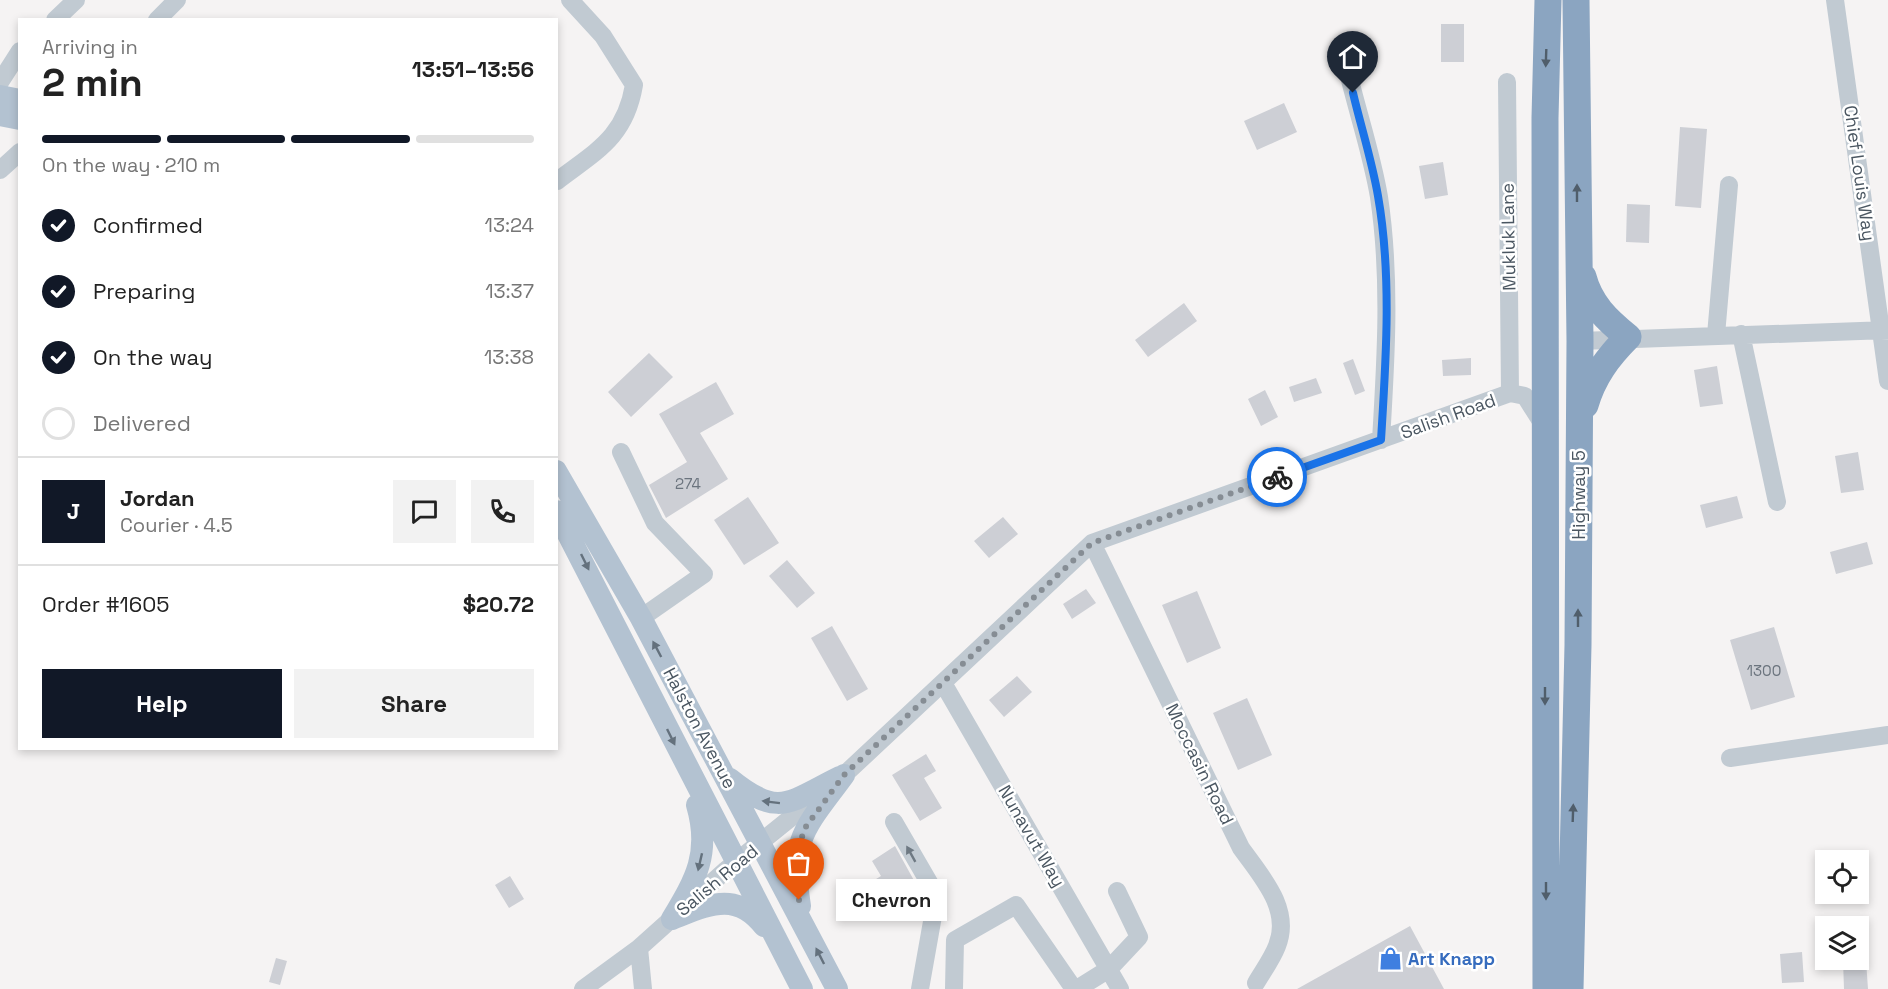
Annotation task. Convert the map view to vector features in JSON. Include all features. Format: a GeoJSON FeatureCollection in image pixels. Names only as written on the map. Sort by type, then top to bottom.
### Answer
{"type":"FeatureCollection","features":[{"type":"Feature","properties":{"kind":"highway","name":"Highway 5"},"geometry":{"type":"LineString","coordinates":[[1546,989],[1545,118],[1548,0]]}},
{"type":"Feature","properties":{"kind":"highway","name":"Highway 5"},"geometry":{"type":"LineString","coordinates":[[1570,989],[1578,645],[1580,341],[1576,0]]}},
{"type":"Feature","properties":{"kind":"highway"},"geometry":{"type":"LineString","coordinates":[[1545,118],[1561,220],[1564,322],[1580,341],[1568,352],[1564,370],[1558,640],[1545,662]]}},
{"type":"Feature","properties":{"kind":"highway"},"geometry":{"type":"LineString","coordinates":[[1578,252],[1591,299],[1605,318],[1628,338],[1612,354],[1595,378],[1579,429]]}},
{"type":"Feature","properties":{"kind":"main road"},"geometry":{"type":"LineString","coordinates":[[0,96],[18,100]]}},
{"type":"Feature","properties":{"kind":"main road"},"geometry":{"type":"LineString","coordinates":[[0,115],[18,119]]}},
{"type":"Feature","properties":{"kind":"main road","name":"Halston Avenue"},"geometry":{"type":"LineString","coordinates":[[558,474],[641,618],[837,989]]}},
{"type":"Feature","properties":{"kind":"main road","name":"Halston Avenue"},"geometry":{"type":"LineString","coordinates":[[558,515],[684,764],[802,989]]}},
{"type":"Feature","properties":{"kind":"main road"},"geometry":{"type":"LineString","coordinates":[[672,919],[696,878],[703,850],[703,825],[684,764]]}},
{"type":"Feature","properties":{"kind":"main road"},"geometry":{"type":"LineString","coordinates":[[724,774],[752,797],[765,803],[786,803],[844,775]]}},
{"type":"Feature","properties":{"kind":"main road"},"geometry":{"type":"LineString","coordinates":[[802,923],[795,876],[796,855],[805,828],[844,775]]}},
{"type":"Feature","properties":{"kind":"main road"},"geometry":{"type":"LineString","coordinates":[[672,919],[711,904],[733,904],[753,912],[780,947]]}},
{"type":"Feature","properties":{"kind":"street"},"geometry":{"type":"LineString","coordinates":[[57,18],[76,0]]}},
{"type":"Feature","properties":{"kind":"street"},"geometry":{"type":"LineString","coordinates":[[159,18],[177,0]]}},
{"type":"Feature","properties":{"kind":"street"},"geometry":{"type":"LineString","coordinates":[[558,180],[609,141],[630,111],[634,85],[603,36],[570,0]]}},
{"type":"Feature","properties":{"kind":"street","name":"Chief Louis Way"},"geometry":{"type":"LineString","coordinates":[[1835,0],[1885,330],[1888,381]]}},
{"type":"Feature","properties":{"kind":"street"},"geometry":{"type":"LineString","coordinates":[[0,82],[18,54]]}},
{"type":"Feature","properties":{"kind":"street"},"geometry":{"type":"LineString","coordinates":[[1348,72],[1378,196],[1382,227],[1387,331],[1381,440]]}},
{"type":"Feature","properties":{"kind":"street","name":"Mukluk Lane"},"geometry":{"type":"LineString","coordinates":[[1507,82],[1510,393]]}},
{"type":"Feature","properties":{"kind":"street"},"geometry":{"type":"LineString","coordinates":[[1716,335],[1729,185]]}},
{"type":"Feature","properties":{"kind":"street"},"geometry":{"type":"LineString","coordinates":[[1580,341],[1885,330]]}},
{"type":"Feature","properties":{"kind":"street"},"geometry":{"type":"LineString","coordinates":[[1741,334],[1777,502]]}},
{"type":"Feature","properties":{"kind":"street","name":"Salish Road"},"geometry":{"type":"LineString","coordinates":[[583,989],[639,948],[735,862],[844,775],[1092,543],[1510,393],[1525,396],[1545,428]]}},
{"type":"Feature","properties":{"kind":"street"},"geometry":{"type":"LineString","coordinates":[[621,452],[655,523],[704,574],[641,618]]}},
{"type":"Feature","properties":{"kind":"street","name":"Moccasin Road"},"geometry":{"type":"LineString","coordinates":[[1092,543],[1241,848],[1273,892],[1281,920],[1278,945],[1254,987]]}},
{"type":"Feature","properties":{"kind":"street","name":"Nunavut Way"},"geometry":{"type":"LineString","coordinates":[[943,683],[1120,989]]}},
{"type":"Feature","properties":{"kind":"street"},"geometry":{"type":"LineString","coordinates":[[1730,758],[1888,735]]}},
{"type":"Feature","properties":{"kind":"street"},"geometry":{"type":"LineString","coordinates":[[894,822],[933,891],[933,916],[920,989]]}},
{"type":"Feature","properties":{"kind":"street"},"geometry":{"type":"LineString","coordinates":[[954,989],[955,940],[1016,905],[1075,989],[1109,969],[1139,937],[1117,891]]}},
{"type":"Feature","properties":{"kind":"street"},"geometry":{"type":"LineString","coordinates":[[639,948],[643,989]]}},
{"type":"Feature","properties":{"kind":"building"},"geometry":{"type":"Polygon","coordinates":[[[1441,24],[1464,24],[1464,62],[1441,62],[1441,24]]]}},
{"type":"Feature","properties":{"kind":"building"},"geometry":{"type":"Polygon","coordinates":[[[1284,103],[1297,132],[1257,150],[1244,121],[1284,103]]]}},
{"type":"Feature","properties":{"kind":"building"},"geometry":{"type":"Polygon","coordinates":[[[1680,127],[1707,129],[1701,208],[1675,206],[1680,127]]]}},
{"type":"Feature","properties":{"kind":"building"},"geometry":{"type":"Polygon","coordinates":[[[1443,162],[1448,195],[1425,199],[1419,166],[1443,162]]]}},
{"type":"Feature","properties":{"kind":"building"},"geometry":{"type":"Polygon","coordinates":[[[1627,204],[1650,205],[1649,243],[1626,242],[1627,204]]]}},
{"type":"Feature","properties":{"kind":"building"},"geometry":{"type":"Polygon","coordinates":[[[1184,303],[1197,321],[1148,357],[1135,340],[1184,303]]]}},
{"type":"Feature","properties":{"kind":"building"},"geometry":{"type":"Polygon","coordinates":[[[649,353],[673,377],[631,417],[608,392],[649,353]]]}},
{"type":"Feature","properties":{"kind":"building"},"geometry":{"type":"Polygon","coordinates":[[[1471,358],[1471,375],[1443,376],[1442,360],[1471,358]]]}},
{"type":"Feature","properties":{"kind":"building"},"geometry":{"type":"Polygon","coordinates":[[[1353,359],[1365,391],[1355,395],[1343,363],[1353,359]]]}},
{"type":"Feature","properties":{"kind":"building"},"geometry":{"type":"Polygon","coordinates":[[[1717,366],[1723,404],[1700,407],[1694,370],[1717,366]]]}},
{"type":"Feature","properties":{"kind":"building"},"geometry":{"type":"Polygon","coordinates":[[[1316,378],[1322,393],[1294,402],[1289,387],[1316,378]]]}},
{"type":"Feature","properties":{"kind":"building"},"geometry":{"type":"Polygon","coordinates":[[[716,382],[734,414],[700,433],[728,479],[666,518],[649,485],[687,462],[659,414],[716,382]]]}},
{"type":"Feature","properties":{"kind":"building"},"geometry":{"type":"Polygon","coordinates":[[[1265,390],[1278,417],[1261,426],[1248,399],[1265,390]]]}},
{"type":"Feature","properties":{"kind":"building"},"geometry":{"type":"Polygon","coordinates":[[[1858,452],[1864,490],[1841,493],[1835,456],[1858,452]]]}},
{"type":"Feature","properties":{"kind":"building"},"geometry":{"type":"Polygon","coordinates":[[[1737,496],[1743,518],[1706,528],[1700,505],[1737,496]]]}},
{"type":"Feature","properties":{"kind":"building"},"geometry":{"type":"Polygon","coordinates":[[[748,497],[779,543],[744,565],[714,520],[748,497]]]}},
{"type":"Feature","properties":{"kind":"building"},"geometry":{"type":"Polygon","coordinates":[[[1003,517],[1018,534],[989,558],[974,541],[1003,517]]]}},
{"type":"Feature","properties":{"kind":"building"},"geometry":{"type":"Polygon","coordinates":[[[1867,542],[1873,564],[1836,574],[1830,552],[1867,542]]]}},
{"type":"Feature","properties":{"kind":"building"},"geometry":{"type":"Polygon","coordinates":[[[787,560],[815,593],[797,608],[769,576],[787,560]]]}},
{"type":"Feature","properties":{"kind":"building"},"geometry":{"type":"Polygon","coordinates":[[[1086,589],[1096,603],[1072,619],[1063,604],[1086,589]]]}},
{"type":"Feature","properties":{"kind":"building"},"geometry":{"type":"Polygon","coordinates":[[[1197,591],[1221,648],[1187,663],[1162,605],[1197,591]]]}},
{"type":"Feature","properties":{"kind":"building"},"geometry":{"type":"Polygon","coordinates":[[[832,626],[868,689],[847,701],[811,638],[832,626]]]}},
{"type":"Feature","properties":{"kind":"building"},"geometry":{"type":"Polygon","coordinates":[[[1774,627],[1795,697],[1751,710],[1730,640],[1774,627]]]}},
{"type":"Feature","properties":{"kind":"building"},"geometry":{"type":"Polygon","coordinates":[[[1017,676],[1032,692],[1004,717],[989,700],[1017,676]]]}},
{"type":"Feature","properties":{"kind":"building"},"geometry":{"type":"Polygon","coordinates":[[[1247,698],[1272,755],[1238,770],[1213,713],[1247,698]]]}},
{"type":"Feature","properties":{"kind":"building"},"geometry":{"type":"Polygon","coordinates":[[[926,754],[936,771],[924,778],[942,808],[920,821],[892,775],[926,754]]]}},
{"type":"Feature","properties":{"kind":"building"},"geometry":{"type":"Polygon","coordinates":[[[895,846],[922,895],[898,904],[892,893],[861,912],[850,895],[881,876],[872,861],[895,846]]]}},
{"type":"Feature","properties":{"kind":"building"},"geometry":{"type":"Polygon","coordinates":[[[510,876],[524,899],[509,908],[495,885],[510,876]]]}},
{"type":"Feature","properties":{"kind":"building","name":"Art Knapp"},"geometry":{"type":"Polygon","coordinates":[[[1410,926],[1444,989],[1297,989],[1410,926]]]}},
{"type":"Feature","properties":{"kind":"building"},"geometry":{"type":"Polygon","coordinates":[[[1802,952],[1804,982],[1782,983],[1780,954],[1802,952]]]}},
{"type":"Feature","properties":{"kind":"building"},"geometry":{"type":"Polygon","coordinates":[[[276,958],[287,961],[280,985],[269,982],[276,958]]]}},
{"type":"Feature","properties":{"kind":"building"},"geometry":{"type":"Polygon","coordinates":[[[1843,970],[1867,970],[1868,989],[1844,989],[1843,970]]]}},
{"type":"Feature","properties":{"kind":"way so far"},"geometry":{"type":"LineString","coordinates":[[799,900],[795,876],[796,855],[805,828],[844,775],[1092,543],[1277,477]]}},
{"type":"Feature","properties":{"kind":"place","name":"Chevron"},"geometry":{"type":"Point","coordinates":[799,900]}},
{"type":"Feature","properties":{"kind":"place","name":"Art Knapp"},"geometry":{"type":"Point","coordinates":[1390,958]}},
{"type":"Feature","properties":{"kind":"route"},"geometry":{"type":"LineString","coordinates":[[1277,477],[1381,440],[1387,331],[1382,227],[1378,196],[1353,93]]}}]}
